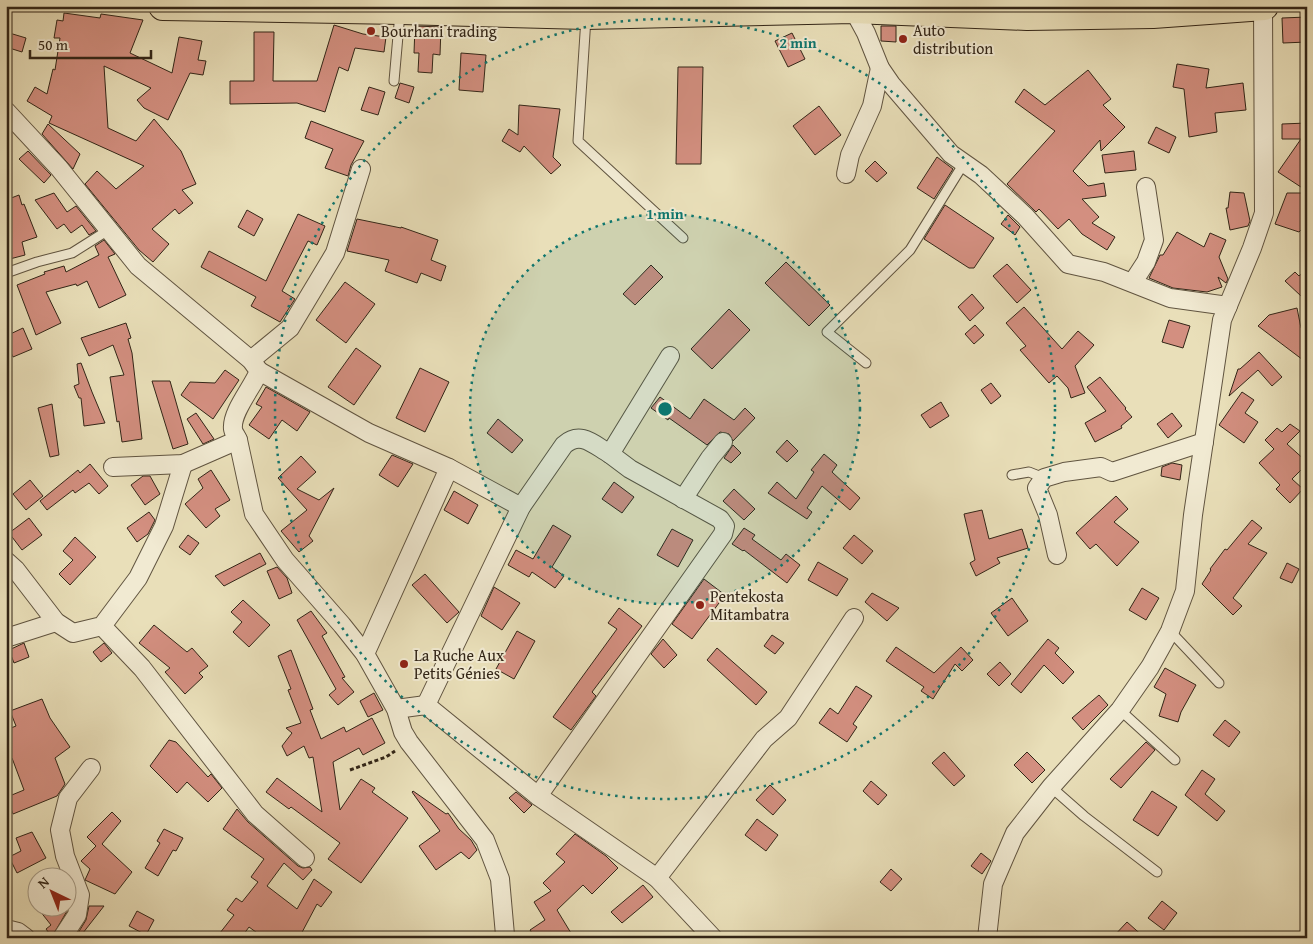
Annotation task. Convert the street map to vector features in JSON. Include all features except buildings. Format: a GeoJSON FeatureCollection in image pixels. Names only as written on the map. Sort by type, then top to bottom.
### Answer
{"type":"FeatureCollection","features":[{"type":"Feature","properties":{"kind":"main road"},"geometry":{"type":"LineString","coordinates":[[163,6],[540,10],[586,15],[649,11],[852,8],[1092,11],[1153,14],[1263,6]]}},
{"type":"Feature","properties":{"kind":"street"},"geometry":{"type":"LineString","coordinates":[[988,938],[993,884],[1015,833],[1051,788],[1120,710],[1150,667],[1170,631],[1185,591],[1193,516],[1222,320],[1252,248],[1264,213],[1263,6]]}},
{"type":"Feature","properties":{"kind":"street"},"geometry":{"type":"LineString","coordinates":[[852,8],[866,33],[880,68],[891,84],[950,154],[981,175],[1025,216],[1068,264],[1104,272],[1170,298],[1228,306]]}},
{"type":"Feature","properties":{"kind":"street"},"geometry":{"type":"LineString","coordinates":[[846,174],[850,155],[872,106],[880,68]]}},
{"type":"Feature","properties":{"kind":"street"},"geometry":{"type":"LineString","coordinates":[[6,111],[59,168],[110,228],[138,266],[255,365],[369,433],[449,468],[520,507]]}},
{"type":"Feature","properties":{"kind":"street"},"geometry":{"type":"LineString","coordinates":[[362,169],[335,253],[290,328],[255,365],[254,384],[238,408],[233,429],[238,440],[254,514],[285,560],[365,654],[396,709],[403,732],[409,742],[485,840],[500,879],[506,935],[504,938]]}},
{"type":"Feature","properties":{"kind":"street"},"geometry":{"type":"LineString","coordinates":[[1133,282],[1146,262],[1154,240],[1146,187]]}},
{"type":"Feature","properties":{"kind":"street"},"geometry":{"type":"LineString","coordinates":[[610,454],[670,356]]}},
{"type":"Feature","properties":{"kind":"street"},"geometry":{"type":"LineString","coordinates":[[426,705],[520,507],[571,438],[582,438],[610,454],[630,469],[720,519],[724,526],[724,534],[538,796]]}},
{"type":"Feature","properties":{"kind":"street"},"geometry":{"type":"LineString","coordinates":[[113,467],[183,464],[238,440]]}},
{"type":"Feature","properties":{"kind":"street"},"geometry":{"type":"LineString","coordinates":[[683,499],[723,442]]}},
{"type":"Feature","properties":{"kind":"street"},"geometry":{"type":"LineString","coordinates":[[1057,555],[1048,515],[1036,488],[1044,478],[1064,472],[1101,467],[1112,472],[1204,442]]}},
{"type":"Feature","properties":{"kind":"street"},"geometry":{"type":"LineString","coordinates":[[6,561],[16,570],[56,622],[73,633],[102,626],[138,578],[164,526],[183,464]]}},
{"type":"Feature","properties":{"kind":"street"},"geometry":{"type":"LineString","coordinates":[[365,654],[449,468]]}},
{"type":"Feature","properties":{"kind":"street"},"geometry":{"type":"LineString","coordinates":[[658,878],[764,739],[788,718],[854,618]]}},
{"type":"Feature","properties":{"kind":"street"},"geometry":{"type":"LineString","coordinates":[[6,638],[56,622]]}},
{"type":"Feature","properties":{"kind":"street"},"geometry":{"type":"LineString","coordinates":[[102,626],[142,668],[255,814],[305,858]]}},
{"type":"Feature","properties":{"kind":"street"},"geometry":{"type":"LineString","coordinates":[[396,709],[426,705],[538,796],[658,878],[713,938]]}},
{"type":"Feature","properties":{"kind":"street"},"geometry":{"type":"LineString","coordinates":[[62,938],[76,915],[80,895],[65,856],[60,830],[68,798],[91,768]]}},
{"type":"Feature","properties":{"kind":"street"},"geometry":{"type":"LineString","coordinates":[[6,929],[18,932],[26,938]]}},
{"type":"Feature","properties":{"kind":"lane"},"geometry":{"type":"LineString","coordinates":[[394,81],[401,10]]}},
{"type":"Feature","properties":{"kind":"lane"},"geometry":{"type":"LineString","coordinates":[[586,15],[578,141],[683,238]]}},
{"type":"Feature","properties":{"kind":"lane"},"geometry":{"type":"LineString","coordinates":[[866,363],[827,332],[910,250],[964,163]]}},
{"type":"Feature","properties":{"kind":"lane"},"geometry":{"type":"LineString","coordinates":[[6,273],[72,253],[110,228]]}},
{"type":"Feature","properties":{"kind":"lane"},"geometry":{"type":"LineString","coordinates":[[1012,475],[1029,472],[1044,478]]}},
{"type":"Feature","properties":{"kind":"lane"},"geometry":{"type":"LineString","coordinates":[[1170,631],[1219,683]]}},
{"type":"Feature","properties":{"kind":"lane"},"geometry":{"type":"LineString","coordinates":[[1120,710],[1175,760]]}},
{"type":"Feature","properties":{"kind":"lane"},"geometry":{"type":"LineString","coordinates":[[1051,788],[1156,872]]}},
{"type":"Feature","properties":{"kind":"path"},"geometry":{"type":"LineString","coordinates":[[350,770],[386,757],[409,742]]}},
{"type":"Feature","properties":{"kind":"place","name":"Bourhani trading"},"geometry":{"type":"Point","coordinates":[371,31]}},
{"type":"Feature","properties":{"kind":"place","name":"Auto distribution"},"geometry":{"type":"Point","coordinates":[903,39]}},
{"type":"Feature","properties":{"kind":"place","name":"Pentekosta Mitambatra"},"geometry":{"type":"Point","coordinates":[700,605]}},
{"type":"Feature","properties":{"kind":"place","name":"La Ruche Aux Petits Génies"},"geometry":{"type":"Point","coordinates":[404,664]}}]}
